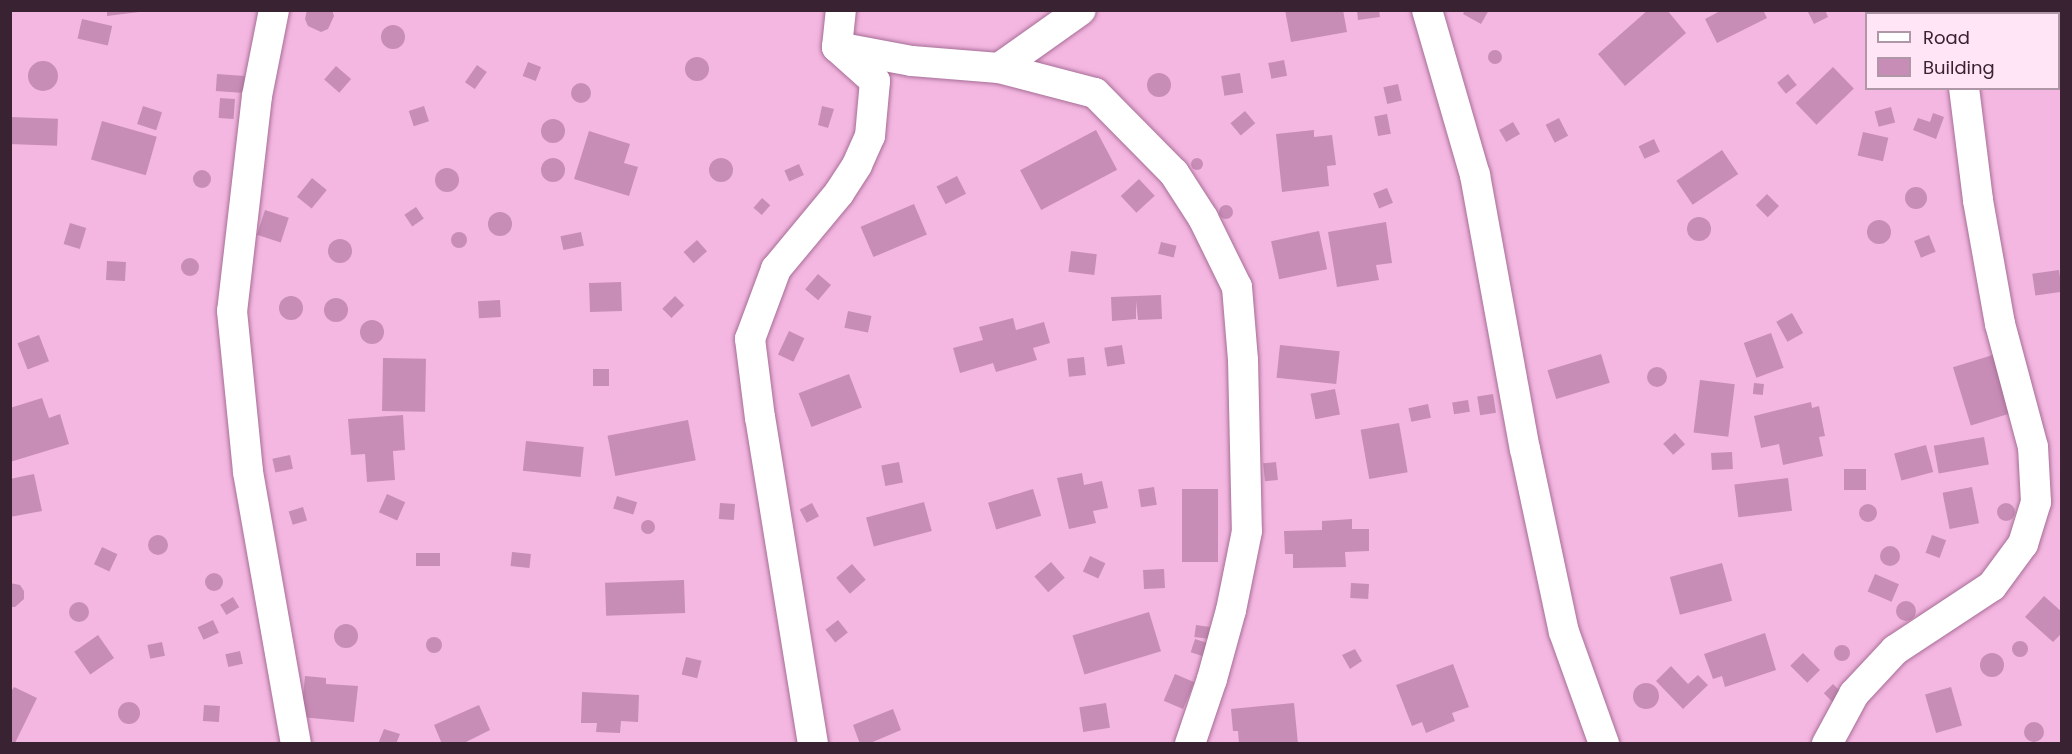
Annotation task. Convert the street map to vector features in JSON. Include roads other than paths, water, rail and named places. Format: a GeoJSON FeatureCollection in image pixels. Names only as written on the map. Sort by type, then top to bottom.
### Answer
{"type":"FeatureCollection","features":[{"type":"Feature","properties":{"kind":"street"},"geometry":{"type":"LineString","coordinates":[[274,10],[257,96],[232,311],[248,472],[296,744]]}},
{"type":"Feature","properties":{"kind":"street"},"geometry":{"type":"LineString","coordinates":[[837,47],[841,10]]}},
{"type":"Feature","properties":{"kind":"street"},"geometry":{"type":"LineString","coordinates":[[999,68],[1081,10]]}},
{"type":"Feature","properties":{"kind":"street"},"geometry":{"type":"LineString","coordinates":[[1426,10],[1475,175],[1525,449],[1564,632],[1604,744]]}},
{"type":"Feature","properties":{"kind":"street"},"geometry":{"type":"LineString","coordinates":[[837,47],[912,61],[999,68],[1095,93],[1174,173],[1203,218],[1237,287],[1243,360],[1247,531],[1231,610],[1212,679],[1190,744]]}},
{"type":"Feature","properties":{"kind":"street"},"geometry":{"type":"LineString","coordinates":[[813,744],[760,418],[750,339],[776,269],[839,193],[858,165],[870,136],[874,81],[837,47]]}},
{"type":"Feature","properties":{"kind":"street"},"geometry":{"type":"LineString","coordinates":[[1827,744],[1854,694],[1895,650],[1992,586],[2023,544],[2036,502],[2033,447],[2000,324],[1978,200],[1964,90]]}}]}
